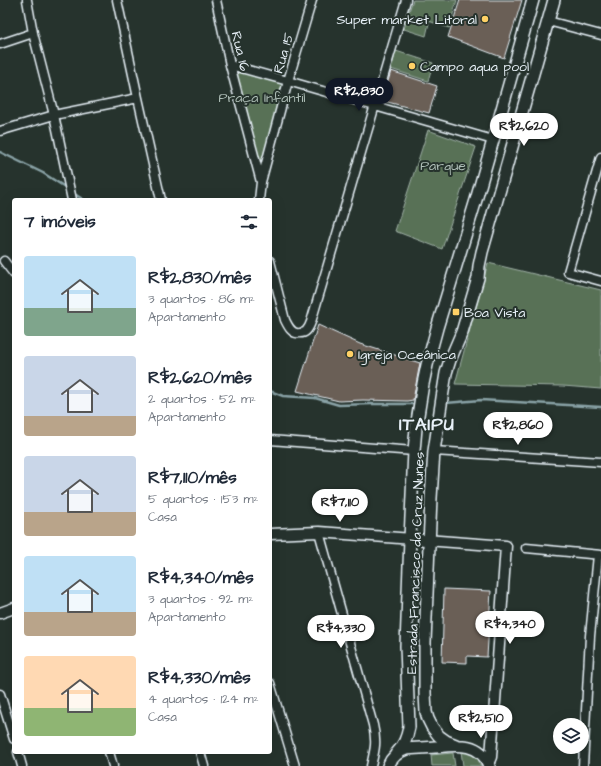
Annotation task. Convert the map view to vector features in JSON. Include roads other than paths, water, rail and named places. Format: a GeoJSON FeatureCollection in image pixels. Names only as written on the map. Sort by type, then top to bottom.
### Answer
{"type":"FeatureCollection","features":[{"type":"Feature","properties":{"kind":"main road","name":"Estrada Francisco da Cruz Nunes"},"geometry":{"type":"LineString","coordinates":[[388,766],[390,760],[404,744],[409,727],[406,681],[406,646],[414,451],[416,428],[427,365],[533,0]]}},
{"type":"Feature","properties":{"kind":"main road","name":"Estrada Francisco da Cruz Nunes"},"geometry":{"type":"LineString","coordinates":[[456,745],[439,736],[432,727],[426,712],[425,642],[429,540],[434,451],[438,420],[446,373],[462,332],[478,278],[480,259],[554,0]]}},
{"type":"Feature","properties":{"kind":"main road"},"geometry":{"type":"LineString","coordinates":[[396,754],[406,749],[465,745],[478,750],[489,765]]}},
{"type":"Feature","properties":{"kind":"street"},"geometry":{"type":"LineString","coordinates":[[27,0],[33,33],[54,115],[72,198]]}},
{"type":"Feature","properties":{"kind":"street"},"geometry":{"type":"LineString","coordinates":[[117,0],[161,198]]}},
{"type":"Feature","properties":{"kind":"street","name":"Rua 16"},"geometry":{"type":"LineString","coordinates":[[216,0],[230,65],[261,182],[259,198]]}},
{"type":"Feature","properties":{"kind":"street","name":"Rua 15"},"geometry":{"type":"LineString","coordinates":[[261,182],[288,81],[312,0]]}},
{"type":"Feature","properties":{"kind":"street"},"geometry":{"type":"LineString","coordinates":[[272,269],[285,320],[290,330],[296,333],[306,331],[311,322],[406,0]]}},
{"type":"Feature","properties":{"kind":"street"},"geometry":{"type":"LineString","coordinates":[[548,20],[601,35]]}},
{"type":"Feature","properties":{"kind":"street"},"geometry":{"type":"LineString","coordinates":[[0,44],[33,33]]}},
{"type":"Feature","properties":{"kind":"street"},"geometry":{"type":"LineString","coordinates":[[230,65],[493,140]]}},
{"type":"Feature","properties":{"kind":"street"},"geometry":{"type":"LineString","coordinates":[[0,131],[54,115],[138,98]]}},
{"type":"Feature","properties":{"kind":"street"},"geometry":{"type":"LineString","coordinates":[[601,157],[568,272],[601,281]]}},
{"type":"Feature","properties":{"kind":"street"},"geometry":{"type":"LineString","coordinates":[[4,261],[12,271]]}},
{"type":"Feature","properties":{"kind":"street"},"geometry":{"type":"LineString","coordinates":[[272,440],[414,451]]}},
{"type":"Feature","properties":{"kind":"street"},"geometry":{"type":"LineString","coordinates":[[434,451],[601,462]]}},
{"type":"Feature","properties":{"kind":"street"},"geometry":{"type":"LineString","coordinates":[[318,532],[376,736],[371,766]]}},
{"type":"Feature","properties":{"kind":"street"},"geometry":{"type":"LineString","coordinates":[[272,534],[318,532],[506,546],[491,758],[489,765]]}},
{"type":"Feature","properties":{"kind":"street"},"geometry":{"type":"LineString","coordinates":[[526,548],[599,555],[590,636],[582,766]]}},
{"type":"Feature","properties":{"kind":"street"},"geometry":{"type":"LineString","coordinates":[[0,613],[12,609]]}},
{"type":"Feature","properties":{"kind":"street"},"geometry":{"type":"LineString","coordinates":[[272,690],[295,766]]}},
{"type":"Feature","properties":{"kind":"street"},"geometry":{"type":"LineString","coordinates":[[0,694],[12,733]]}},
{"type":"Feature","properties":{"kind":"street"},"geometry":{"type":"LineString","coordinates":[[19,754],[22,766]]}},
{"type":"Feature","properties":{"kind":"street"},"geometry":{"type":"LineString","coordinates":[[109,754],[113,766]]}},
{"type":"Feature","properties":{"kind":"street"},"geometry":{"type":"LineString","coordinates":[[201,754],[204,766]]}},
{"type":"Feature","properties":{"kind":"waterway"},"geometry":{"type":"LineString","coordinates":[[0,152],[43,173],[68,189]]}},
{"type":"Feature","properties":{"kind":"waterway"},"geometry":{"type":"LineString","coordinates":[[73,193],[81,198]]}},
{"type":"Feature","properties":{"kind":"waterway"},"geometry":{"type":"LineString","coordinates":[[272,392],[283,396],[315,398],[339,405],[413,404]]}},
{"type":"Feature","properties":{"kind":"waterway"},"geometry":{"type":"LineString","coordinates":[[446,403],[481,400],[601,407]]}},
{"type":"Feature","properties":{"kind":"place","name":"Super market Litoral"},"geometry":{"type":"Point","coordinates":[485,19]}},
{"type":"Feature","properties":{"kind":"place","name":"Campo aqua pool"},"geometry":{"type":"Point","coordinates":[412,66]}},
{"type":"Feature","properties":{"kind":"place","name":"Boa Vista"},"geometry":{"type":"Point","coordinates":[456,312]}},
{"type":"Feature","properties":{"kind":"place","name":"Igreja Oceânica"},"geometry":{"type":"Point","coordinates":[350,354]}},
{"type":"Feature","properties":{"kind":"district","name":"ITAIPU"},"geometry":{"type":"Point","coordinates":[427,424]}},
{"type":"Feature","properties":{"kind":"park label","name":"Praça Infantil"},"geometry":{"type":"Point","coordinates":[262,97]}},
{"type":"Feature","properties":{"kind":"park label","name":"Parque"},"geometry":{"type":"Point","coordinates":[443,165]}}]}
